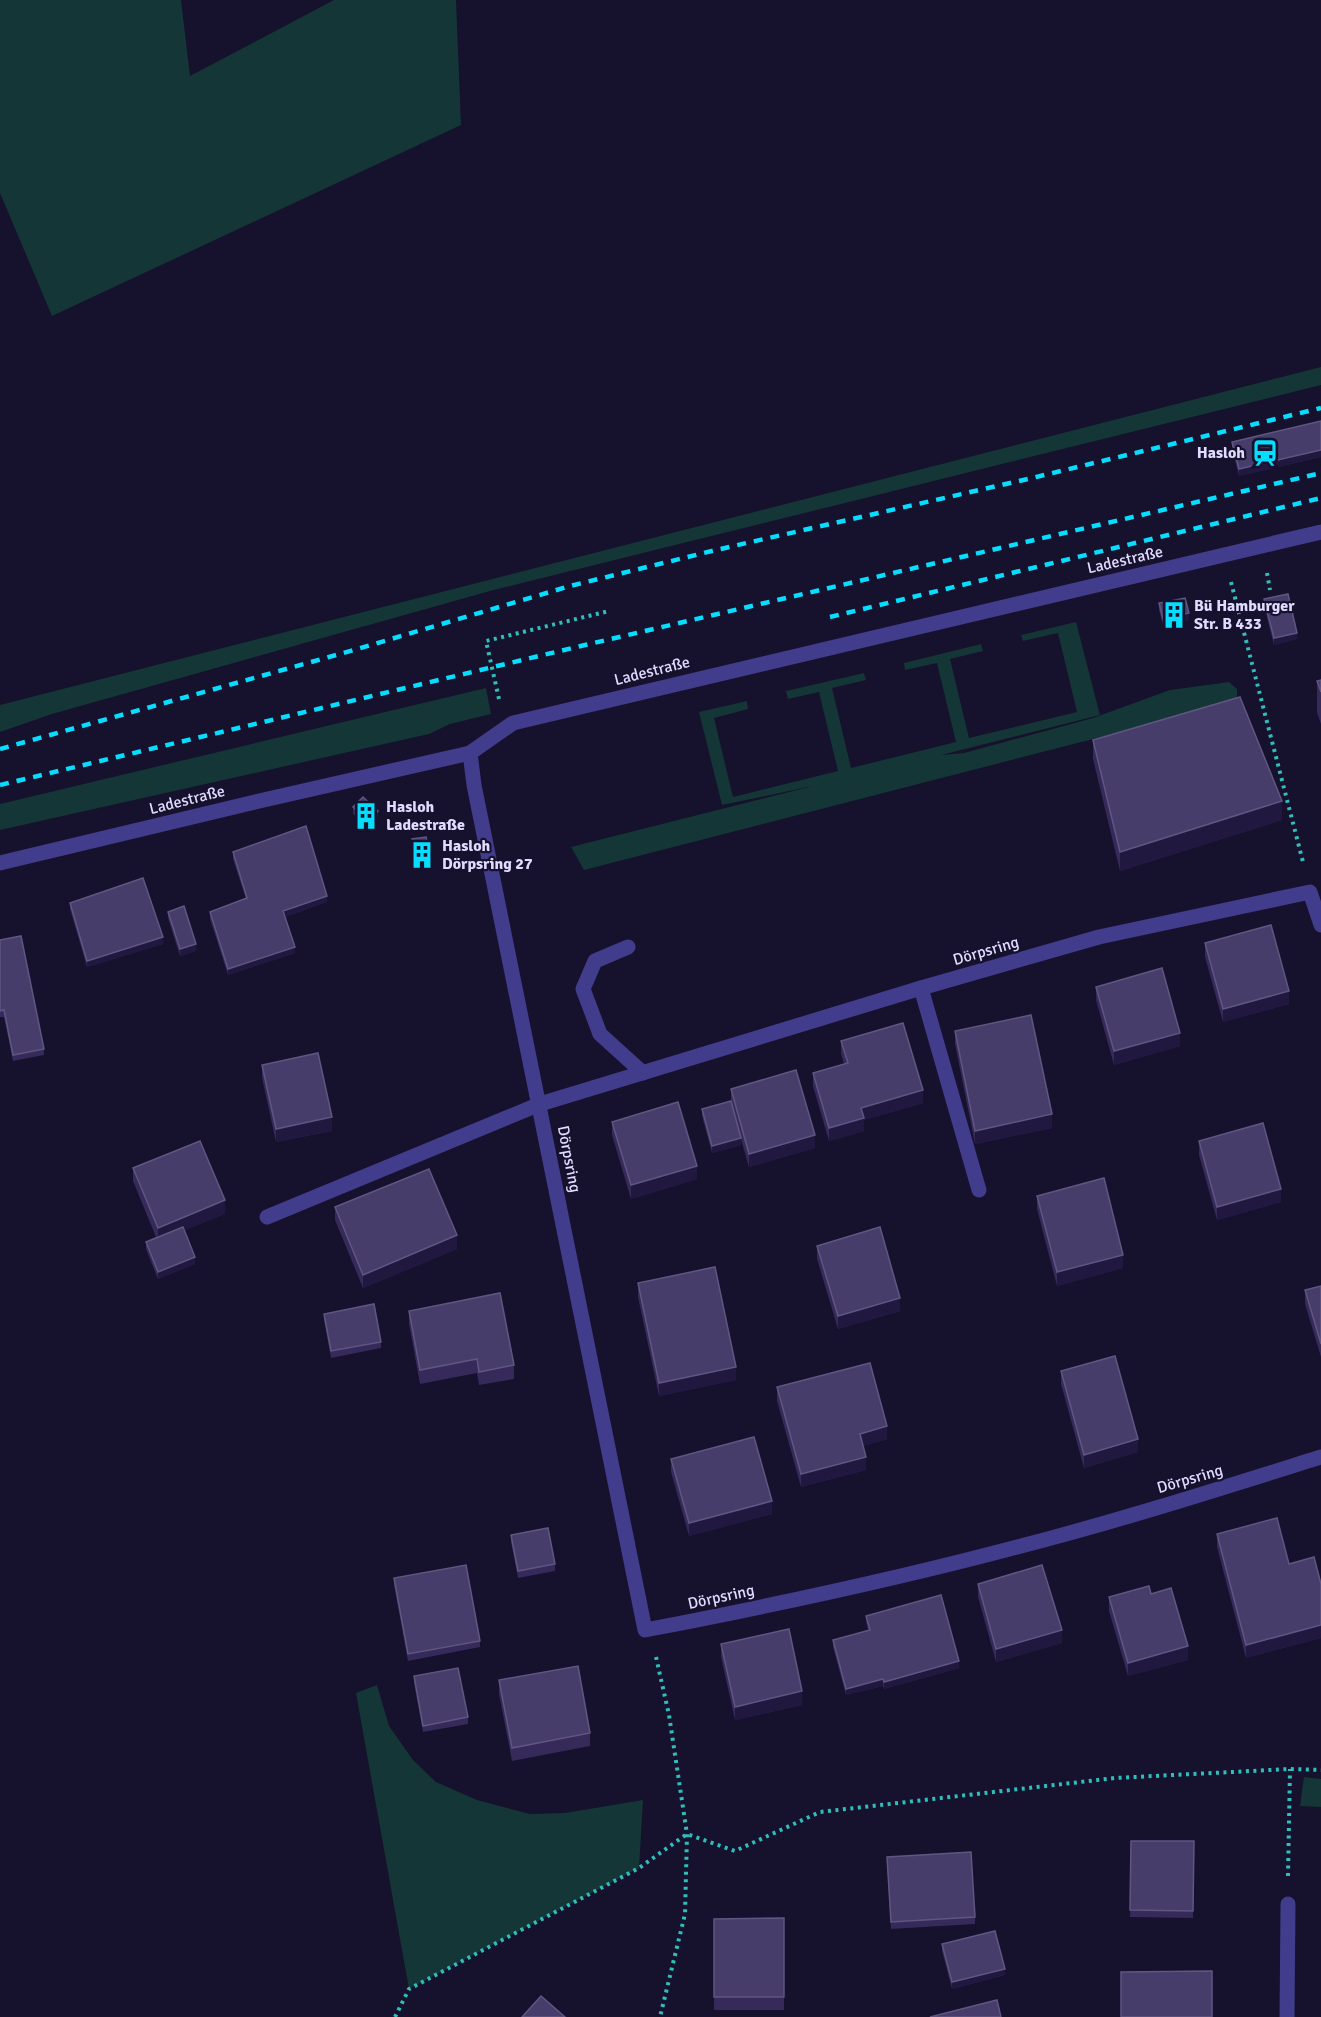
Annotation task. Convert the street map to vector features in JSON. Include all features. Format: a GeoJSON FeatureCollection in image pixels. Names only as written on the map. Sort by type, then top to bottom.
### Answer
{"type":"FeatureCollection","features":[{"type":"Feature","properties":{"kind":"street","name":"Ladestraße"},"geometry":{"type":"LineString","coordinates":[[0,863],[470,753],[513,723],[1321,532]]}},
{"type":"Feature","properties":{"kind":"street","name":"Dörpsring"},"geometry":{"type":"LineString","coordinates":[[470,753],[474,786],[645,1630],[864,1585],[1022,1546],[1321,1457]]}},
{"type":"Feature","properties":{"kind":"street","name":"Dörpsring"},"geometry":{"type":"LineString","coordinates":[[540,1104],[921,988],[1099,937],[1310,892]]}},
{"type":"Feature","properties":{"kind":"street"},"geometry":{"type":"LineString","coordinates":[[1310,892],[1321,925]]}},
{"type":"Feature","properties":{"kind":"street"},"geometry":{"type":"LineString","coordinates":[[628,947],[595,960],[583,989],[600,1034],[643,1073]]}},
{"type":"Feature","properties":{"kind":"street"},"geometry":{"type":"LineString","coordinates":[[921,988],[979,1190]]}},
{"type":"Feature","properties":{"kind":"street"},"geometry":{"type":"LineString","coordinates":[[267,1216],[540,1104]]}},
{"type":"Feature","properties":{"kind":"street"},"geometry":{"type":"LineString","coordinates":[[1287,2017],[1288,1904]]}},
{"type":"Feature","properties":{"kind":"path"},"geometry":{"type":"LineString","coordinates":[[1225,555],[1242,630],[1310,892]]}},
{"type":"Feature","properties":{"kind":"path"},"geometry":{"type":"LineString","coordinates":[[506,700],[500,701],[486,641],[609,611]]}},
{"type":"Feature","properties":{"kind":"path"},"geometry":{"type":"LineString","coordinates":[[652,1629],[653,1644],[669,1715],[687,1834],[685,1914],[660,2017]]}},
{"type":"Feature","properties":{"kind":"path"},"geometry":{"type":"LineString","coordinates":[[687,1834],[735,1851],[820,1812],[1115,1778],[1290,1769],[1321,1770]]}},
{"type":"Feature","properties":{"kind":"path"},"geometry":{"type":"LineString","coordinates":[[1288,1904],[1290,1769]]}},
{"type":"Feature","properties":{"kind":"path"},"geometry":{"type":"LineString","coordinates":[[395,2017],[409,1989],[639,1868],[687,1834]]}},
{"type":"Feature","properties":{"kind":"green space"},"geometry":{"type":"Polygon","coordinates":[[[0,0],[181,0],[190,76],[334,0],[456,0],[461,125],[52,316],[0,193],[0,0]]]}},
{"type":"Feature","properties":{"kind":"green space"},"geometry":{"type":"Polygon","coordinates":[[[1321,367],[1321,385],[490,591],[52,714],[0,732],[0,705],[1321,367]]]}},
{"type":"Feature","properties":{"kind":"green space"},"geometry":{"type":"Polygon","coordinates":[[[1076,622],[1100,715],[941,755],[964,753],[1093,718],[1170,690],[1229,682],[1237,689],[1237,702],[584,870],[571,847],[813,786],[722,805],[699,712],[747,701],[748,709],[714,718],[733,797],[838,771],[819,692],[788,699],[786,691],[864,673],[866,680],[832,688],[851,768],[956,742],[937,663],[905,670],[904,663],[981,644],[983,651],[950,659],[969,738],[1077,712],[1058,633],[1023,641],[1021,635],[1076,622]]]}},
{"type":"Feature","properties":{"kind":"green space"},"geometry":{"type":"Polygon","coordinates":[[[486,688],[491,714],[450,724],[429,734],[0,830],[0,804],[486,688]]]}},
{"type":"Feature","properties":{"kind":"green space"},"geometry":{"type":"Polygon","coordinates":[[[377,1685],[389,1726],[413,1760],[436,1782],[477,1800],[530,1814],[565,1813],[643,1800],[639,1868],[409,1989],[356,1693],[377,1685]]]}},
{"type":"Feature","properties":{"kind":"green space"},"geometry":{"type":"Polygon","coordinates":[[[1304,1777],[1321,1779],[1321,1807],[1300,1806],[1304,1777]]]}},
{"type":"Feature","properties":{"kind":"building"},"geometry":{"type":"Polygon","coordinates":[[[1321,421],[1321,450],[1239,469],[1232,442],[1321,421]]]}},
{"type":"Feature","properties":{"kind":"building"},"geometry":{"type":"Polygon","coordinates":[[[1288,594],[1297,633],[1274,638],[1264,599],[1288,594]]]}},
{"type":"Feature","properties":{"kind":"building"},"geometry":{"type":"Polygon","coordinates":[[[1185,598],[1189,613],[1163,619],[1159,603],[1185,598]]]}},
{"type":"Feature","properties":{"kind":"building"},"geometry":{"type":"Polygon","coordinates":[[[1321,680],[1321,692],[1317,681],[1321,680]]]}},
{"type":"Feature","properties":{"kind":"building"},"geometry":{"type":"Polygon","coordinates":[[[1240,697],[1282,801],[1120,852],[1093,740],[1240,697]]]}},
{"type":"Feature","properties":{"kind":"building"},"geometry":{"type":"Polygon","coordinates":[[[363,797],[378,811],[369,822],[353,807],[363,797]]]}},
{"type":"Feature","properties":{"kind":"building"},"geometry":{"type":"Polygon","coordinates":[[[306,826],[327,896],[283,911],[295,947],[228,969],[210,912],[247,898],[233,852],[306,826]]]}},
{"type":"Feature","properties":{"kind":"building","name":"Hasloh Dörpsring 27"},"geometry":{"type":"Polygon","coordinates":[[[426,837],[431,858],[417,860],[412,839],[426,837]]]}},
{"type":"Feature","properties":{"kind":"building"},"geometry":{"type":"Polygon","coordinates":[[[143,878],[163,937],[87,961],[70,903],[143,878]]]}},
{"type":"Feature","properties":{"kind":"building"},"geometry":{"type":"Polygon","coordinates":[[[184,906],[196,944],[180,949],[168,912],[184,906]]]}},
{"type":"Feature","properties":{"kind":"building"},"geometry":{"type":"Polygon","coordinates":[[[1271,925],[1289,991],[1223,1009],[1205,943],[1271,925]]]}},
{"type":"Feature","properties":{"kind":"building"},"geometry":{"type":"Polygon","coordinates":[[[21,936],[44,1049],[13,1055],[4,1010],[0,1011],[0,940],[21,936]]]}},
{"type":"Feature","properties":{"kind":"building"},"geometry":{"type":"Polygon","coordinates":[[[1162,968],[1180,1033],[1114,1051],[1096,987],[1162,968]]]}},
{"type":"Feature","properties":{"kind":"building"},"geometry":{"type":"Polygon","coordinates":[[[1031,1015],[1052,1114],[975,1131],[955,1031],[1031,1015]]]}},
{"type":"Feature","properties":{"kind":"building"},"geometry":{"type":"Polygon","coordinates":[[[903,1023],[923,1090],[861,1108],[864,1118],[829,1128],[813,1073],[848,1063],[841,1041],[903,1023]]]}},
{"type":"Feature","properties":{"kind":"building"},"geometry":{"type":"Polygon","coordinates":[[[318,1053],[332,1117],[276,1129],[262,1065],[318,1053]]]}},
{"type":"Feature","properties":{"kind":"building"},"geometry":{"type":"Polygon","coordinates":[[[796,1070],[815,1135],[749,1154],[731,1089],[796,1070]]]}},
{"type":"Feature","properties":{"kind":"building"},"geometry":{"type":"Polygon","coordinates":[[[731,1101],[741,1138],[712,1146],[702,1109],[731,1101]]]}},
{"type":"Feature","properties":{"kind":"building"},"geometry":{"type":"Polygon","coordinates":[[[678,1102],[697,1166],[631,1185],[612,1122],[678,1102]]]}},
{"type":"Feature","properties":{"kind":"building"},"geometry":{"type":"Polygon","coordinates":[[[1263,1123],[1281,1189],[1217,1207],[1199,1141],[1263,1123]]]}},
{"type":"Feature","properties":{"kind":"building"},"geometry":{"type":"Polygon","coordinates":[[[200,1141],[225,1200],[158,1228],[133,1168],[200,1141]]]}},
{"type":"Feature","properties":{"kind":"building"},"geometry":{"type":"Polygon","coordinates":[[[429,1169],[457,1235],[363,1275],[335,1207],[429,1169]]]}},
{"type":"Feature","properties":{"kind":"building"},"geometry":{"type":"Polygon","coordinates":[[[1104,1178],[1123,1255],[1057,1272],[1037,1196],[1104,1178]]]}},
{"type":"Feature","properties":{"kind":"building"},"geometry":{"type":"Polygon","coordinates":[[[183,1227],[195,1257],[158,1272],[146,1242],[183,1227]]]}},
{"type":"Feature","properties":{"kind":"building"},"geometry":{"type":"Polygon","coordinates":[[[880,1227],[900,1298],[838,1316],[817,1246],[880,1227]]]}},
{"type":"Feature","properties":{"kind":"building"},"geometry":{"type":"Polygon","coordinates":[[[715,1267],[736,1367],[659,1383],[638,1283],[715,1267]]]}},
{"type":"Feature","properties":{"kind":"building"},"geometry":{"type":"Polygon","coordinates":[[[1321,1286],[1321,1344],[1305,1290],[1321,1286]]]}},
{"type":"Feature","properties":{"kind":"building"},"geometry":{"type":"Polygon","coordinates":[[[500,1293],[514,1365],[479,1372],[477,1359],[420,1370],[409,1311],[500,1293]]]}},
{"type":"Feature","properties":{"kind":"building"},"geometry":{"type":"Polygon","coordinates":[[[374,1304],[381,1342],[331,1351],[324,1314],[374,1304]]]}},
{"type":"Feature","properties":{"kind":"building"},"geometry":{"type":"Polygon","coordinates":[[[1115,1356],[1138,1439],[1084,1455],[1061,1371],[1115,1356]]]}},
{"type":"Feature","properties":{"kind":"building"},"geometry":{"type":"Polygon","coordinates":[[[870,1363],[887,1426],[860,1434],[866,1457],[801,1474],[777,1387],[870,1363]]]}},
{"type":"Feature","properties":{"kind":"building"},"geometry":{"type":"Polygon","coordinates":[[[754,1437],[772,1501],[689,1523],[671,1459],[754,1437]]]}},
{"type":"Feature","properties":{"kind":"building"},"geometry":{"type":"Polygon","coordinates":[[[1277,1518],[1289,1564],[1314,1557],[1321,1584],[1321,1625],[1246,1645],[1217,1534],[1277,1518]]]}},
{"type":"Feature","properties":{"kind":"building"},"geometry":{"type":"Polygon","coordinates":[[[548,1528],[555,1564],[518,1571],[511,1535],[548,1528]]]}},
{"type":"Feature","properties":{"kind":"building"},"geometry":{"type":"Polygon","coordinates":[[[466,1565],[480,1641],[408,1654],[394,1578],[466,1565]]]}},
{"type":"Feature","properties":{"kind":"building"},"geometry":{"type":"Polygon","coordinates":[[[1042,1565],[1062,1630],[996,1649],[978,1584],[1042,1565]]]}},
{"type":"Feature","properties":{"kind":"building"},"geometry":{"type":"Polygon","coordinates":[[[1149,1586],[1151,1594],[1171,1588],[1188,1646],[1128,1663],[1109,1597],[1149,1586]]]}},
{"type":"Feature","properties":{"kind":"building"},"geometry":{"type":"Polygon","coordinates":[[[941,1595],[959,1661],[884,1682],[883,1679],[846,1689],[833,1640],[870,1630],[866,1616],[941,1595]]]}},
{"type":"Feature","properties":{"kind":"building"},"geometry":{"type":"Polygon","coordinates":[[[789,1629],[802,1691],[735,1707],[721,1644],[789,1629]]]}},
{"type":"Feature","properties":{"kind":"building"},"geometry":{"type":"Polygon","coordinates":[[[578,1666],[590,1733],[512,1748],[499,1680],[578,1666]]]}},
{"type":"Feature","properties":{"kind":"building"},"geometry":{"type":"Polygon","coordinates":[[[458,1668],[468,1717],[423,1726],[414,1676],[458,1668]]]}},
{"type":"Feature","properties":{"kind":"building"},"geometry":{"type":"Polygon","coordinates":[[[1131,1841],[1194,1841],[1193,1911],[1130,1910],[1131,1841]]]}},
{"type":"Feature","properties":{"kind":"building"},"geometry":{"type":"Polygon","coordinates":[[[971,1852],[975,1917],[891,1922],[887,1857],[971,1852]]]}},
{"type":"Feature","properties":{"kind":"building"},"geometry":{"type":"Polygon","coordinates":[[[784,1918],[784,1997],[714,1997],[714,1919],[784,1918]]]}},
{"type":"Feature","properties":{"kind":"building"},"geometry":{"type":"Polygon","coordinates":[[[995,1931],[1005,1969],[952,1982],[942,1944],[995,1931]]]}},
{"type":"Feature","properties":{"kind":"building"},"geometry":{"type":"Polygon","coordinates":[[[1212,1971],[1212,2017],[1121,2017],[1121,1972],[1212,1971]]]}},
{"type":"Feature","properties":{"kind":"building"},"geometry":{"type":"Polygon","coordinates":[[[541,1996],[565,2017],[522,2017],[541,1996]]]}},
{"type":"Feature","properties":{"kind":"building"},"geometry":{"type":"Polygon","coordinates":[[[997,2000],[1001,2017],[930,2017],[997,2000]]]}},
{"type":"Feature","properties":{"kind":"railway"},"geometry":{"type":"LineString","coordinates":[[0,749],[354,650],[570,586],[1321,408]]}},
{"type":"Feature","properties":{"kind":"railway"},"geometry":{"type":"LineString","coordinates":[[0,785],[1321,473]]}},
{"type":"Feature","properties":{"kind":"railway"},"geometry":{"type":"LineString","coordinates":[[830,617],[1321,498]]}},
{"type":"Feature","properties":{"kind":"place","name":"Hasloh"},"geometry":{"type":"Point","coordinates":[1265,453]}},
{"type":"Feature","properties":{"kind":"place","name":"Bü Hamburger Str. B 433"},"geometry":{"type":"Point","coordinates":[1174,615]}},
{"type":"Feature","properties":{"kind":"place","name":"Hasloh Ladestraße"},"geometry":{"type":"Point","coordinates":[366,816]}},
{"type":"Feature","properties":{"kind":"place","name":"Hasloh Dörpsring 27"},"geometry":{"type":"Point","coordinates":[422,855]}}]}
